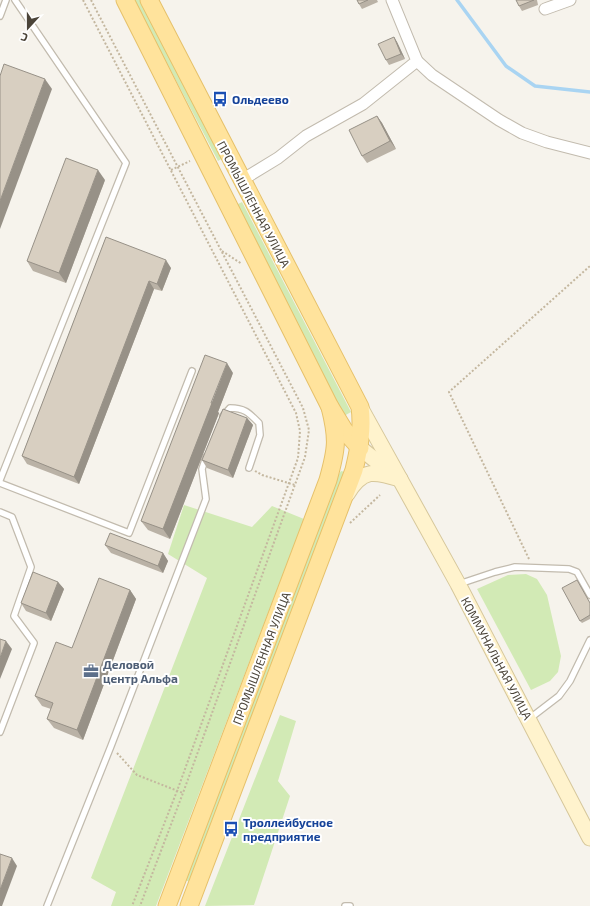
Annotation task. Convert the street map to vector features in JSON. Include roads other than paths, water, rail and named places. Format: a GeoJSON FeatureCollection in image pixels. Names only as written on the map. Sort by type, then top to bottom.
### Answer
{"type":"FeatureCollection","features":[{"type":"Feature","properties":{"kind":"main road","name":"ПРОМЫШЛЕННАЯ УЛИЦА"},"geometry":{"type":"LineString","coordinates":[[125,0],[330,407],[344,430],[360,448],[400,479]]}},
{"type":"Feature","properties":{"kind":"main road","name":"ПРОМЫШЛЕННАЯ УЛИЦА"},"geometry":{"type":"LineString","coordinates":[[149,0],[360,407],[400,479]]}},
{"type":"Feature","properties":{"kind":"main road"},"geometry":{"type":"LineString","coordinates":[[221,190],[242,180]]}},
{"type":"Feature","properties":{"kind":"main road","name":"ПРОМЫШЛЕННАЯ УЛИЦА"},"geometry":{"type":"LineString","coordinates":[[168,906],[328,480],[335,455],[336,442],[335,427],[330,407]]}},
{"type":"Feature","properties":{"kind":"main road","name":"ПРОМЫШЛЕННАЯ УЛИЦА"},"geometry":{"type":"LineString","coordinates":[[189,906],[354,470],[360,448],[362,418],[360,407]]}},
{"type":"Feature","properties":{"kind":"main road"},"geometry":{"type":"LineString","coordinates":[[335,455],[346,446],[360,448]]}},
{"type":"Feature","properties":{"kind":"main road","name":"ПРОМЫШЛЕННАЯ УЛИЦА"},"geometry":{"type":"LineString","coordinates":[[343,500],[351,487],[368,473],[377,472],[400,479]]}},
{"type":"Feature","properties":{"kind":"main road","name":"КОММУНАЛЬНАЯ УЛИЦА"},"geometry":{"type":"LineString","coordinates":[[400,479],[458,584],[590,838]]}},
{"type":"Feature","properties":{"kind":"street"},"geometry":{"type":"LineString","coordinates":[[392,0],[417,60],[432,75],[522,133],[547,142],[590,153]]}},
{"type":"Feature","properties":{"kind":"street"},"geometry":{"type":"LineString","coordinates":[[545,9],[570,0]]}},
{"type":"Feature","properties":{"kind":"street"},"geometry":{"type":"LineString","coordinates":[[242,180],[278,158],[306,136],[362,104],[417,60]]}},
{"type":"Feature","properties":{"kind":"lane"},"geometry":{"type":"LineString","coordinates":[[0,16],[6,0]]}},
{"type":"Feature","properties":{"kind":"lane"},"geometry":{"type":"LineString","coordinates":[[15,0],[126,163],[0,482],[129,533],[192,371]]}},
{"type":"Feature","properties":{"kind":"lane"},"geometry":{"type":"LineString","coordinates":[[221,422],[223,415],[230,408],[240,408],[251,414],[259,423],[260,435],[249,468]]}},
{"type":"Feature","properties":{"kind":"lane"},"geometry":{"type":"LineString","coordinates":[[47,906],[111,746],[206,499],[202,469],[210,449]]}},
{"type":"Feature","properties":{"kind":"lane"},"geometry":{"type":"LineString","coordinates":[[0,512],[12,517],[31,567],[14,616],[34,643],[0,732]]}},
{"type":"Feature","properties":{"kind":"lane"},"geometry":{"type":"LineString","coordinates":[[458,584],[515,567],[569,569],[577,572],[590,595]]}},
{"type":"Feature","properties":{"kind":"lane"},"geometry":{"type":"LineString","coordinates":[[529,720],[558,696],[570,681],[590,640]]}},
{"type":"Feature","properties":{"kind":"lane"},"geometry":{"type":"LineString","coordinates":[[345,906],[350,906]]}},
{"type":"Feature","properties":{"kind":"waterway"},"geometry":{"type":"LineString","coordinates":[[457,0],[506,66],[535,86],[590,92]]}},
{"type":"Feature","properties":{"kind":"place","name":"Ольдеево"},"geometry":{"type":"Point","coordinates":[220,99]}},
{"type":"Feature","properties":{"kind":"place","name":"Деловой центр Альфа"},"geometry":{"type":"Point","coordinates":[91,671]}},
{"type":"Feature","properties":{"kind":"place","name":"Троллейбусное предприятие"},"geometry":{"type":"Point","coordinates":[231,829]}}]}
